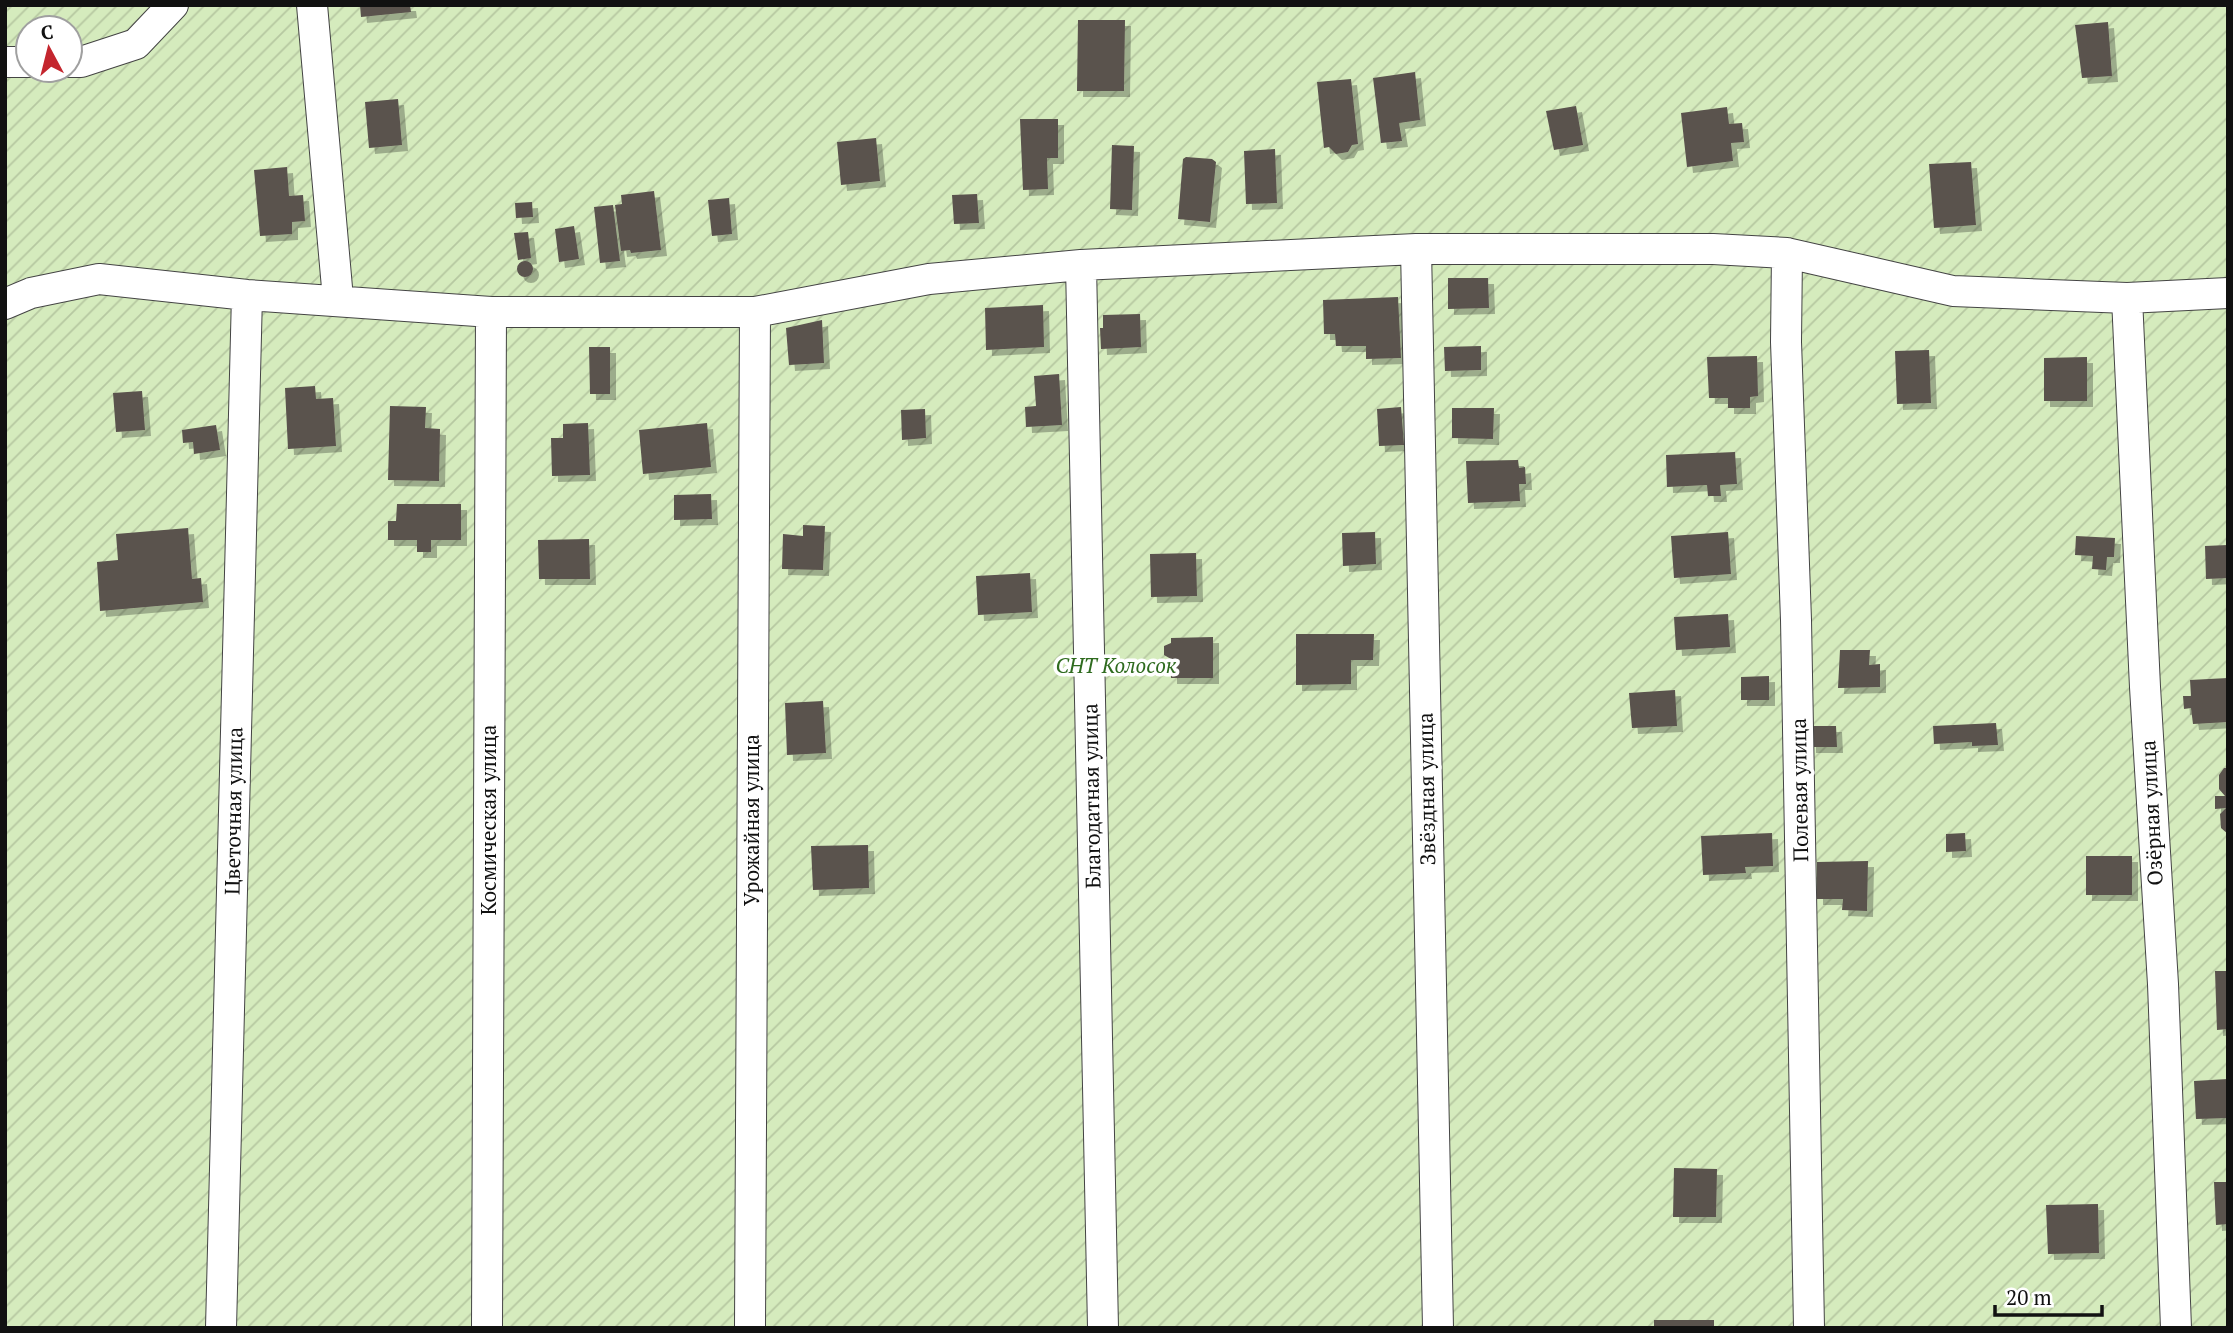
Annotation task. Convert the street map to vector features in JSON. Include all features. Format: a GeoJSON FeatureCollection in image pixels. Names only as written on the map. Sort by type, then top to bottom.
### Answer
{"type":"FeatureCollection","features":[{"type":"Feature","properties":{"kind":"street"},"geometry":{"type":"LineString","coordinates":[[84,61],[136,44],[173,5]]}},
{"type":"Feature","properties":{"kind":"street"},"geometry":{"type":"LineString","coordinates":[[312,5],[338,299]]}},
{"type":"Feature","properties":{"kind":"street"},"geometry":{"type":"LineString","coordinates":[[5,304],[31,293],[99,279],[247,295],[338,299],[491,312],[755,312],[929,279],[1081,265],[1416,249],[1713,249],[1787,253],[1954,291],[2127,298],[2228,293]]}},
{"type":"Feature","properties":{"kind":"street","name":"Звёздная улица"},"geometry":{"type":"LineString","coordinates":[[1416,249],[1438,1328]]}},
{"type":"Feature","properties":{"kind":"street","name":"Полевая улица"},"geometry":{"type":"LineString","coordinates":[[1787,253],[1786,342],[1797,634],[1809,1328]]}},
{"type":"Feature","properties":{"kind":"street","name":"Благодатная улица"},"geometry":{"type":"LineString","coordinates":[[1081,265],[1102,1328]]}},
{"type":"Feature","properties":{"kind":"street","name":"Цветочная улица"},"geometry":{"type":"LineString","coordinates":[[221,1328],[247,295]]}},
{"type":"Feature","properties":{"kind":"street","name":"Озёрная улица"},"geometry":{"type":"LineString","coordinates":[[2127,298],[2145,687],[2163,984],[2176,1328]]}},
{"type":"Feature","properties":{"kind":"street","name":"Космическая улица"},"geometry":{"type":"LineString","coordinates":[[487,1328],[491,312]]}},
{"type":"Feature","properties":{"kind":"street","name":"Урожайная улица"},"geometry":{"type":"LineString","coordinates":[[750,1328],[755,312]]}},
{"type":"Feature","properties":{"kind":"green space","name":"СНТ Колосок"},"geometry":{"type":"Polygon","coordinates":[[[5,5],[2228,5],[2228,1328],[5,1328],[5,5]]]}},
{"type":"Feature","properties":{"kind":"building"},"geometry":{"type":"Polygon","coordinates":[[[360,5],[410,5],[411,12],[361,17],[360,5]]]}},
{"type":"Feature","properties":{"kind":"building"},"geometry":{"type":"Polygon","coordinates":[[[1078,20],[1125,20],[1124,91],[1077,91],[1078,20]]]}},
{"type":"Feature","properties":{"kind":"building"},"geometry":{"type":"Polygon","coordinates":[[[2108,22],[2112,76],[2082,78],[2075,25],[2108,22]]]}},
{"type":"Feature","properties":{"kind":"building"},"geometry":{"type":"Polygon","coordinates":[[[1415,72],[1420,120],[1399,123],[1402,141],[1381,143],[1373,78],[1415,72]]]}},
{"type":"Feature","properties":{"kind":"building"},"geometry":{"type":"Polygon","coordinates":[[[1351,79],[1358,144],[1352,145],[1348,152],[1336,154],[1329,147],[1324,148],[1317,82],[1351,79]]]}},
{"type":"Feature","properties":{"kind":"building"},"geometry":{"type":"Polygon","coordinates":[[[398,99],[402,145],[369,148],[365,102],[398,99]]]}},
{"type":"Feature","properties":{"kind":"building"},"geometry":{"type":"Polygon","coordinates":[[[1576,106],[1583,145],[1554,150],[1546,111],[1576,106]]]}},
{"type":"Feature","properties":{"kind":"building"},"geometry":{"type":"Polygon","coordinates":[[[1727,107],[1729,124],[1742,123],[1744,142],[1731,143],[1733,161],[1687,167],[1681,113],[1727,107]]]}},
{"type":"Feature","properties":{"kind":"building"},"geometry":{"type":"Polygon","coordinates":[[[1020,119],[1058,119],[1058,158],[1047,158],[1048,189],[1023,190],[1020,119]]]}},
{"type":"Feature","properties":{"kind":"building"},"geometry":{"type":"Polygon","coordinates":[[[876,138],[880,181],[841,185],[837,142],[876,138]]]}},
{"type":"Feature","properties":{"kind":"building"},"geometry":{"type":"Polygon","coordinates":[[[1112,145],[1134,146],[1132,210],[1110,209],[1112,145]]]}},
{"type":"Feature","properties":{"kind":"building"},"geometry":{"type":"Polygon","coordinates":[[[1275,149],[1277,203],[1246,204],[1244,151],[1275,149]]]}},
{"type":"Feature","properties":{"kind":"building"},"geometry":{"type":"Polygon","coordinates":[[[1183,159],[1212,159],[1216,162],[1210,222],[1178,219],[1183,159]]]}},
{"type":"Feature","properties":{"kind":"building"},"geometry":{"type":"Polygon","coordinates":[[[1971,162],[1976,225],[1934,228],[1929,164],[1971,162]]]}},
{"type":"Feature","properties":{"kind":"building"},"geometry":{"type":"Polygon","coordinates":[[[287,167],[289,196],[303,195],[305,221],[292,222],[292,234],[260,236],[254,170],[287,167]]]}},
{"type":"Feature","properties":{"kind":"building"},"geometry":{"type":"Polygon","coordinates":[[[654,191],[661,250],[631,253],[630,250],[621,251],[615,205],[622,204],[621,195],[654,191]]]}},
{"type":"Feature","properties":{"kind":"building"},"geometry":{"type":"Polygon","coordinates":[[[977,194],[979,223],[954,224],[952,195],[977,194]]]}},
{"type":"Feature","properties":{"kind":"building"},"geometry":{"type":"Polygon","coordinates":[[[729,198],[732,234],[712,236],[708,200],[729,198]]]}},
{"type":"Feature","properties":{"kind":"building"},"geometry":{"type":"Polygon","coordinates":[[[532,202],[533,217],[516,218],[515,203],[532,202]]]}},
{"type":"Feature","properties":{"kind":"building"},"geometry":{"type":"Polygon","coordinates":[[[613,205],[620,261],[600,263],[594,207],[613,205]]]}},
{"type":"Feature","properties":{"kind":"building"},"geometry":{"type":"Polygon","coordinates":[[[574,226],[579,259],[559,262],[555,229],[574,226]]]}},
{"type":"Feature","properties":{"kind":"building"},"geometry":{"type":"Polygon","coordinates":[[[528,232],[531,258],[518,260],[514,233],[528,232]]]}},
{"type":"Feature","properties":{"kind":"building"},"geometry":{"type":"Polygon","coordinates":[[[522,261],[528,261],[533,269],[531,275],[522,277],[517,272],[517,266],[522,261]]]}},
{"type":"Feature","properties":{"kind":"building"},"geometry":{"type":"Polygon","coordinates":[[[1448,278],[1488,278],[1489,308],[1448,309],[1448,278]]]}},
{"type":"Feature","properties":{"kind":"building"},"geometry":{"type":"Polygon","coordinates":[[[1398,297],[1401,358],[1366,359],[1366,346],[1336,346],[1335,334],[1324,334],[1323,300],[1398,297]]]}},
{"type":"Feature","properties":{"kind":"building"},"geometry":{"type":"Polygon","coordinates":[[[1043,305],[1044,347],[986,350],[985,308],[1043,305]]]}},
{"type":"Feature","properties":{"kind":"building"},"geometry":{"type":"Polygon","coordinates":[[[1140,314],[1141,347],[1101,349],[1100,328],[1103,328],[1103,315],[1140,314]]]}},
{"type":"Feature","properties":{"kind":"building"},"geometry":{"type":"Polygon","coordinates":[[[822,320],[824,363],[789,365],[786,328],[822,320]]]}},
{"type":"Feature","properties":{"kind":"building"},"geometry":{"type":"Polygon","coordinates":[[[1481,346],[1481,370],[1445,371],[1444,347],[1481,346]]]}},
{"type":"Feature","properties":{"kind":"building"},"geometry":{"type":"Polygon","coordinates":[[[589,347],[610,347],[610,394],[590,394],[589,347]]]}},
{"type":"Feature","properties":{"kind":"building"},"geometry":{"type":"Polygon","coordinates":[[[1929,350],[1931,403],[1897,404],[1895,351],[1929,350]]]}},
{"type":"Feature","properties":{"kind":"building"},"geometry":{"type":"Polygon","coordinates":[[[1757,356],[1758,396],[1750,397],[1750,408],[1728,408],[1728,398],[1709,398],[1707,357],[1757,356]]]}},
{"type":"Feature","properties":{"kind":"building"},"geometry":{"type":"Polygon","coordinates":[[[2087,357],[2087,401],[2044,401],[2044,358],[2087,357]]]}},
{"type":"Feature","properties":{"kind":"building"},"geometry":{"type":"Polygon","coordinates":[[[1059,374],[1062,425],[1026,427],[1025,407],[1036,406],[1034,376],[1059,374]]]}},
{"type":"Feature","properties":{"kind":"building"},"geometry":{"type":"Polygon","coordinates":[[[315,386],[316,399],[333,398],[336,446],[288,449],[285,388],[315,386]]]}},
{"type":"Feature","properties":{"kind":"building"},"geometry":{"type":"Polygon","coordinates":[[[142,391],[145,430],[116,432],[113,393],[142,391]]]}},
{"type":"Feature","properties":{"kind":"building"},"geometry":{"type":"Polygon","coordinates":[[[390,406],[426,407],[425,428],[440,429],[439,481],[388,480],[390,406]]]}},
{"type":"Feature","properties":{"kind":"building"},"geometry":{"type":"Polygon","coordinates":[[[1401,407],[1404,445],[1379,446],[1377,409],[1401,407]]]}},
{"type":"Feature","properties":{"kind":"building"},"geometry":{"type":"Polygon","coordinates":[[[1452,408],[1494,408],[1493,439],[1452,438],[1452,408]]]}},
{"type":"Feature","properties":{"kind":"building"},"geometry":{"type":"Polygon","coordinates":[[[925,409],[926,438],[902,440],[901,410],[925,409]]]}},
{"type":"Feature","properties":{"kind":"building"},"geometry":{"type":"Polygon","coordinates":[[[588,423],[590,475],[552,476],[551,438],[563,438],[563,424],[588,423]]]}},
{"type":"Feature","properties":{"kind":"building"},"geometry":{"type":"Polygon","coordinates":[[[707,423],[711,467],[643,474],[639,430],[707,423]]]}},
{"type":"Feature","properties":{"kind":"building"},"geometry":{"type":"Polygon","coordinates":[[[216,425],[220,450],[194,454],[193,442],[183,443],[182,430],[216,425]]]}},
{"type":"Feature","properties":{"kind":"building"},"geometry":{"type":"Polygon","coordinates":[[[1735,452],[1737,484],[1720,485],[1721,496],[1708,496],[1707,485],[1667,487],[1666,455],[1735,452]]]}},
{"type":"Feature","properties":{"kind":"building"},"geometry":{"type":"Polygon","coordinates":[[[1518,460],[1519,468],[1525,467],[1526,484],[1519,484],[1520,501],[1468,503],[1466,461],[1518,460]]]}},
{"type":"Feature","properties":{"kind":"building"},"geometry":{"type":"Polygon","coordinates":[[[711,494],[712,519],[674,520],[674,495],[711,494]]]}},
{"type":"Feature","properties":{"kind":"building"},"geometry":{"type":"Polygon","coordinates":[[[397,504],[461,504],[461,540],[431,540],[431,552],[417,552],[417,540],[388,540],[388,521],[396,521],[397,504]]]}},
{"type":"Feature","properties":{"kind":"building"},"geometry":{"type":"Polygon","coordinates":[[[803,525],[825,526],[823,570],[782,569],[783,534],[803,536],[803,525]]]}},
{"type":"Feature","properties":{"kind":"building"},"geometry":{"type":"Polygon","coordinates":[[[188,528],[192,579],[201,578],[203,602],[100,611],[97,562],[118,560],[116,534],[188,528]]]}},
{"type":"Feature","properties":{"kind":"building"},"geometry":{"type":"Polygon","coordinates":[[[1375,532],[1376,564],[1343,566],[1342,533],[1375,532]]]}},
{"type":"Feature","properties":{"kind":"building"},"geometry":{"type":"Polygon","coordinates":[[[1728,532],[1731,574],[1674,578],[1671,536],[1728,532]]]}},
{"type":"Feature","properties":{"kind":"building"},"geometry":{"type":"Polygon","coordinates":[[[2076,536],[2115,538],[2114,557],[2107,557],[2106,570],[2092,569],[2093,556],[2075,555],[2076,536]]]}},
{"type":"Feature","properties":{"kind":"building"},"geometry":{"type":"Polygon","coordinates":[[[589,539],[590,579],[539,579],[538,540],[589,539]]]}},
{"type":"Feature","properties":{"kind":"building"},"geometry":{"type":"Polygon","coordinates":[[[2228,545],[2228,578],[2206,579],[2205,546],[2228,545]]]}},
{"type":"Feature","properties":{"kind":"building"},"geometry":{"type":"Polygon","coordinates":[[[1196,553],[1197,596],[1151,597],[1150,554],[1196,553]]]}},
{"type":"Feature","properties":{"kind":"building"},"geometry":{"type":"Polygon","coordinates":[[[1030,573],[1032,612],[978,615],[976,576],[1030,573]]]}},
{"type":"Feature","properties":{"kind":"building"},"geometry":{"type":"Polygon","coordinates":[[[1728,614],[1730,647],[1676,650],[1674,617],[1728,614]]]}},
{"type":"Feature","properties":{"kind":"building"},"geometry":{"type":"Polygon","coordinates":[[[1296,634],[1374,634],[1373,660],[1351,660],[1351,684],[1296,685],[1296,634]]]}},
{"type":"Feature","properties":{"kind":"building"},"geometry":{"type":"Polygon","coordinates":[[[1213,637],[1213,678],[1171,678],[1171,659],[1164,655],[1164,646],[1171,643],[1171,638],[1213,637]]]}},
{"type":"Feature","properties":{"kind":"building"},"geometry":{"type":"Polygon","coordinates":[[[1840,650],[1870,650],[1869,665],[1880,664],[1880,687],[1838,688],[1840,650]]]}},
{"type":"Feature","properties":{"kind":"building"},"geometry":{"type":"Polygon","coordinates":[[[1769,676],[1769,700],[1741,700],[1741,677],[1769,676]]]}},
{"type":"Feature","properties":{"kind":"building"},"geometry":{"type":"Polygon","coordinates":[[[2228,678],[2228,722],[2193,724],[2191,708],[2184,709],[2183,696],[2191,696],[2190,680],[2228,678]]]}},
{"type":"Feature","properties":{"kind":"building"},"geometry":{"type":"Polygon","coordinates":[[[1675,690],[1677,726],[1632,728],[1629,693],[1675,690]]]}},
{"type":"Feature","properties":{"kind":"building"},"geometry":{"type":"Polygon","coordinates":[[[823,701],[826,753],[787,755],[785,703],[823,701]]]}},
{"type":"Feature","properties":{"kind":"building"},"geometry":{"type":"Polygon","coordinates":[[[1996,723],[1998,745],[1972,746],[1972,742],[1934,744],[1933,726],[1996,723]]]}},
{"type":"Feature","properties":{"kind":"building"},"geometry":{"type":"Polygon","coordinates":[[[1810,726],[1836,726],[1837,747],[1810,747],[1810,726]]]}},
{"type":"Feature","properties":{"kind":"building"},"geometry":{"type":"Polygon","coordinates":[[[2224,768],[2228,768],[2228,834],[2221,828],[2220,814],[2226,808],[2215,809],[2215,796],[2225,796],[2219,789],[2219,775],[2224,768]]]}},
{"type":"Feature","properties":{"kind":"building"},"geometry":{"type":"Polygon","coordinates":[[[1772,833],[1773,866],[1745,867],[1746,873],[1703,875],[1701,836],[1772,833]]]}},
{"type":"Feature","properties":{"kind":"building"},"geometry":{"type":"Polygon","coordinates":[[[1965,833],[1966,851],[1946,852],[1946,834],[1965,833]]]}},
{"type":"Feature","properties":{"kind":"building"},"geometry":{"type":"Polygon","coordinates":[[[868,845],[869,888],[813,890],[811,846],[868,845]]]}},
{"type":"Feature","properties":{"kind":"building"},"geometry":{"type":"Polygon","coordinates":[[[2086,856],[2132,856],[2132,895],[2086,895],[2086,856]]]}},
{"type":"Feature","properties":{"kind":"building"},"geometry":{"type":"Polygon","coordinates":[[[1868,861],[1867,911],[1842,910],[1843,899],[1817,899],[1817,862],[1868,861]]]}},
{"type":"Feature","properties":{"kind":"building"},"geometry":{"type":"Polygon","coordinates":[[[2215,971],[2228,971],[2228,1029],[2217,1030],[2215,971]]]}},
{"type":"Feature","properties":{"kind":"building"},"geometry":{"type":"Polygon","coordinates":[[[2228,1079],[2228,1118],[2196,1119],[2194,1081],[2228,1079]]]}},
{"type":"Feature","properties":{"kind":"building"},"geometry":{"type":"Polygon","coordinates":[[[1674,1168],[1717,1169],[1716,1217],[1673,1217],[1674,1168]]]}},
{"type":"Feature","properties":{"kind":"building"},"geometry":{"type":"Polygon","coordinates":[[[2214,1182],[2228,1182],[2228,1224],[2216,1225],[2214,1182]]]}},
{"type":"Feature","properties":{"kind":"building"},"geometry":{"type":"Polygon","coordinates":[[[2098,1204],[2099,1253],[2048,1254],[2046,1205],[2098,1204]]]}},
{"type":"Feature","properties":{"kind":"building"},"geometry":{"type":"Polygon","coordinates":[[[1654,1320],[1714,1320],[1714,1328],[1654,1328],[1654,1320]]]}}]}
